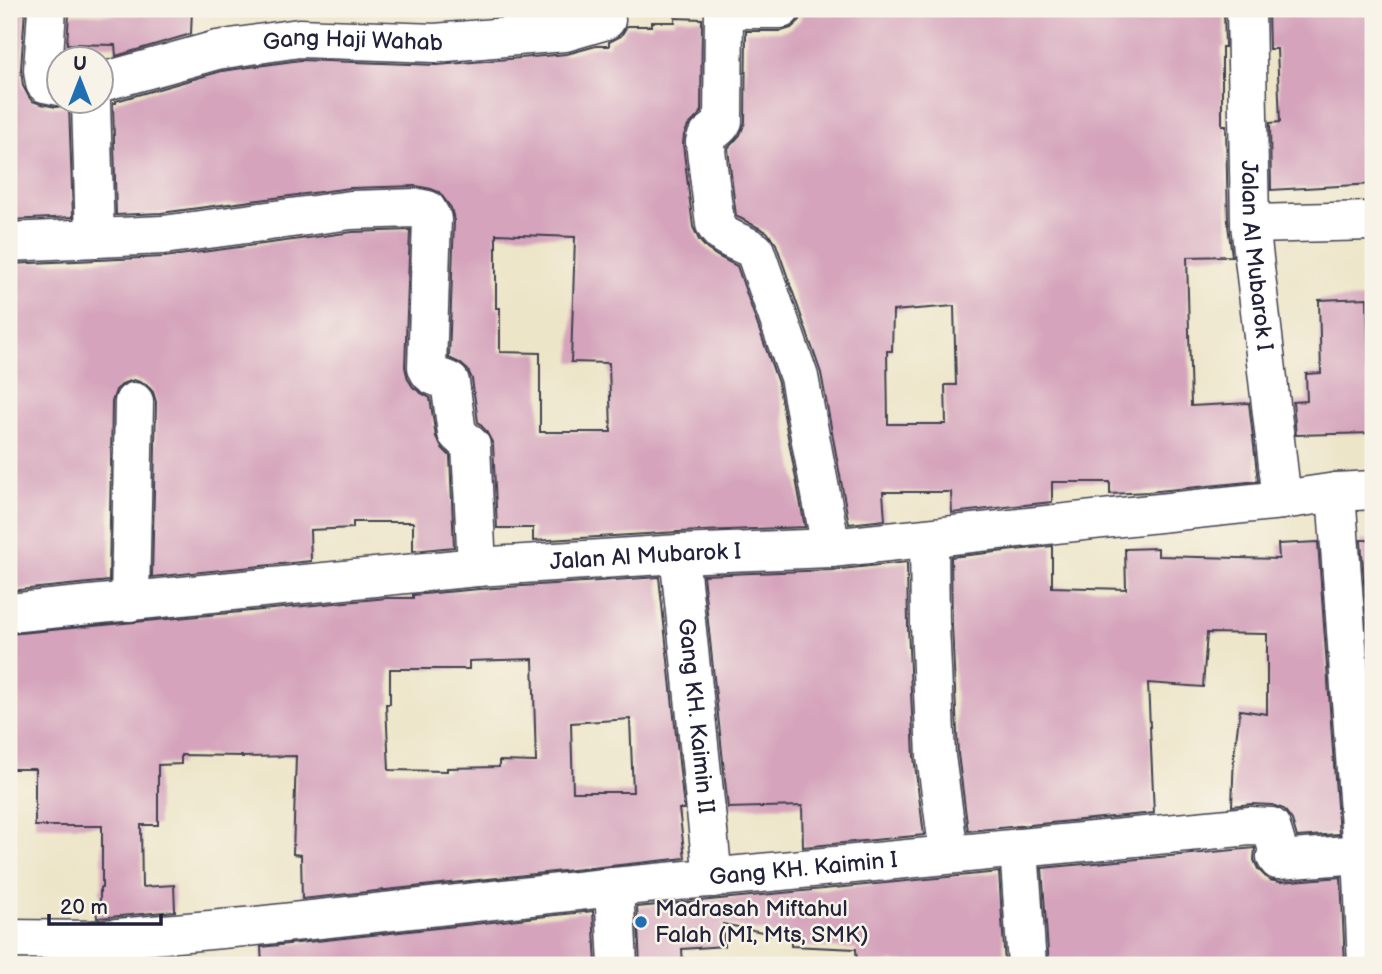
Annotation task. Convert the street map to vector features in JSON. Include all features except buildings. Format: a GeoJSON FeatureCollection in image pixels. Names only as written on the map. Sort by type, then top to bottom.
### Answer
{"type":"FeatureCollection","features":[{"type":"Feature","properties":{"kind":"street"},"geometry":{"type":"LineString","coordinates":[[46,83],[43,70],[47,9]]}},
{"type":"Feature","properties":{"kind":"street"},"geometry":{"type":"LineString","coordinates":[[781,9],[724,9],[723,121],[705,142],[715,224],[723,236],[755,251],[799,377],[831,548]]}},
{"type":"Feature","properties":{"kind":"street","name":"Jalan Al Mubarok I"},"geometry":{"type":"LineString","coordinates":[[1246,9],[1250,224],[1282,500]]}},
{"type":"Feature","properties":{"kind":"street","name":"Gang Haji Wahab"},"geometry":{"type":"LineString","coordinates":[[116,78],[217,50],[299,38],[435,43],[565,32],[606,20]]}},
{"type":"Feature","properties":{"kind":"street"},"geometry":{"type":"LineString","coordinates":[[91,116],[95,238]]}},
{"type":"Feature","properties":{"kind":"street"},"geometry":{"type":"LineString","coordinates":[[9,242],[163,234],[351,210],[427,210],[432,219],[427,368],[432,376],[450,382],[457,433],[471,446],[477,567]]}},
{"type":"Feature","properties":{"kind":"street"},"geometry":{"type":"LineString","coordinates":[[1250,224],[1373,222]]}},
{"type":"Feature","properties":{"kind":"street"},"geometry":{"type":"LineString","coordinates":[[130,602],[134,402]]}},
{"type":"Feature","properties":{"kind":"street"},"geometry":{"type":"LineString","coordinates":[[1355,491],[1362,854],[1367,965]]}},
{"type":"Feature","properties":{"kind":"street","name":"Jalan Al Mubarok I"},"geometry":{"type":"LineString","coordinates":[[9,613],[477,567],[679,554],[831,548],[1355,491]]}},
{"type":"Feature","properties":{"kind":"street"},"geometry":{"type":"LineString","coordinates":[[929,538],[936,756],[949,854]]}},
{"type":"Feature","properties":{"kind":"street","name":"Gang KH. Kaimin II"},"geometry":{"type":"LineString","coordinates":[[679,554],[713,878]]}},
{"type":"Feature","properties":{"kind":"street","name":"Gang KH. Kaimin I"},"geometry":{"type":"LineString","coordinates":[[9,939],[95,953],[256,926],[614,887],[1258,826],[1271,827],[1278,860],[1362,854]]}},
{"type":"Feature","properties":{"kind":"street"},"geometry":{"type":"LineString","coordinates":[[1019,848],[1027,965]]}},
{"type":"Feature","properties":{"kind":"street"},"geometry":{"type":"LineString","coordinates":[[614,887],[618,965]]}},
{"type":"Feature","properties":{"kind":"place","name":"Madrasah Miftahul Falah (MI, Mts, SMK)"},"geometry":{"type":"Point","coordinates":[641,922]}}]}
